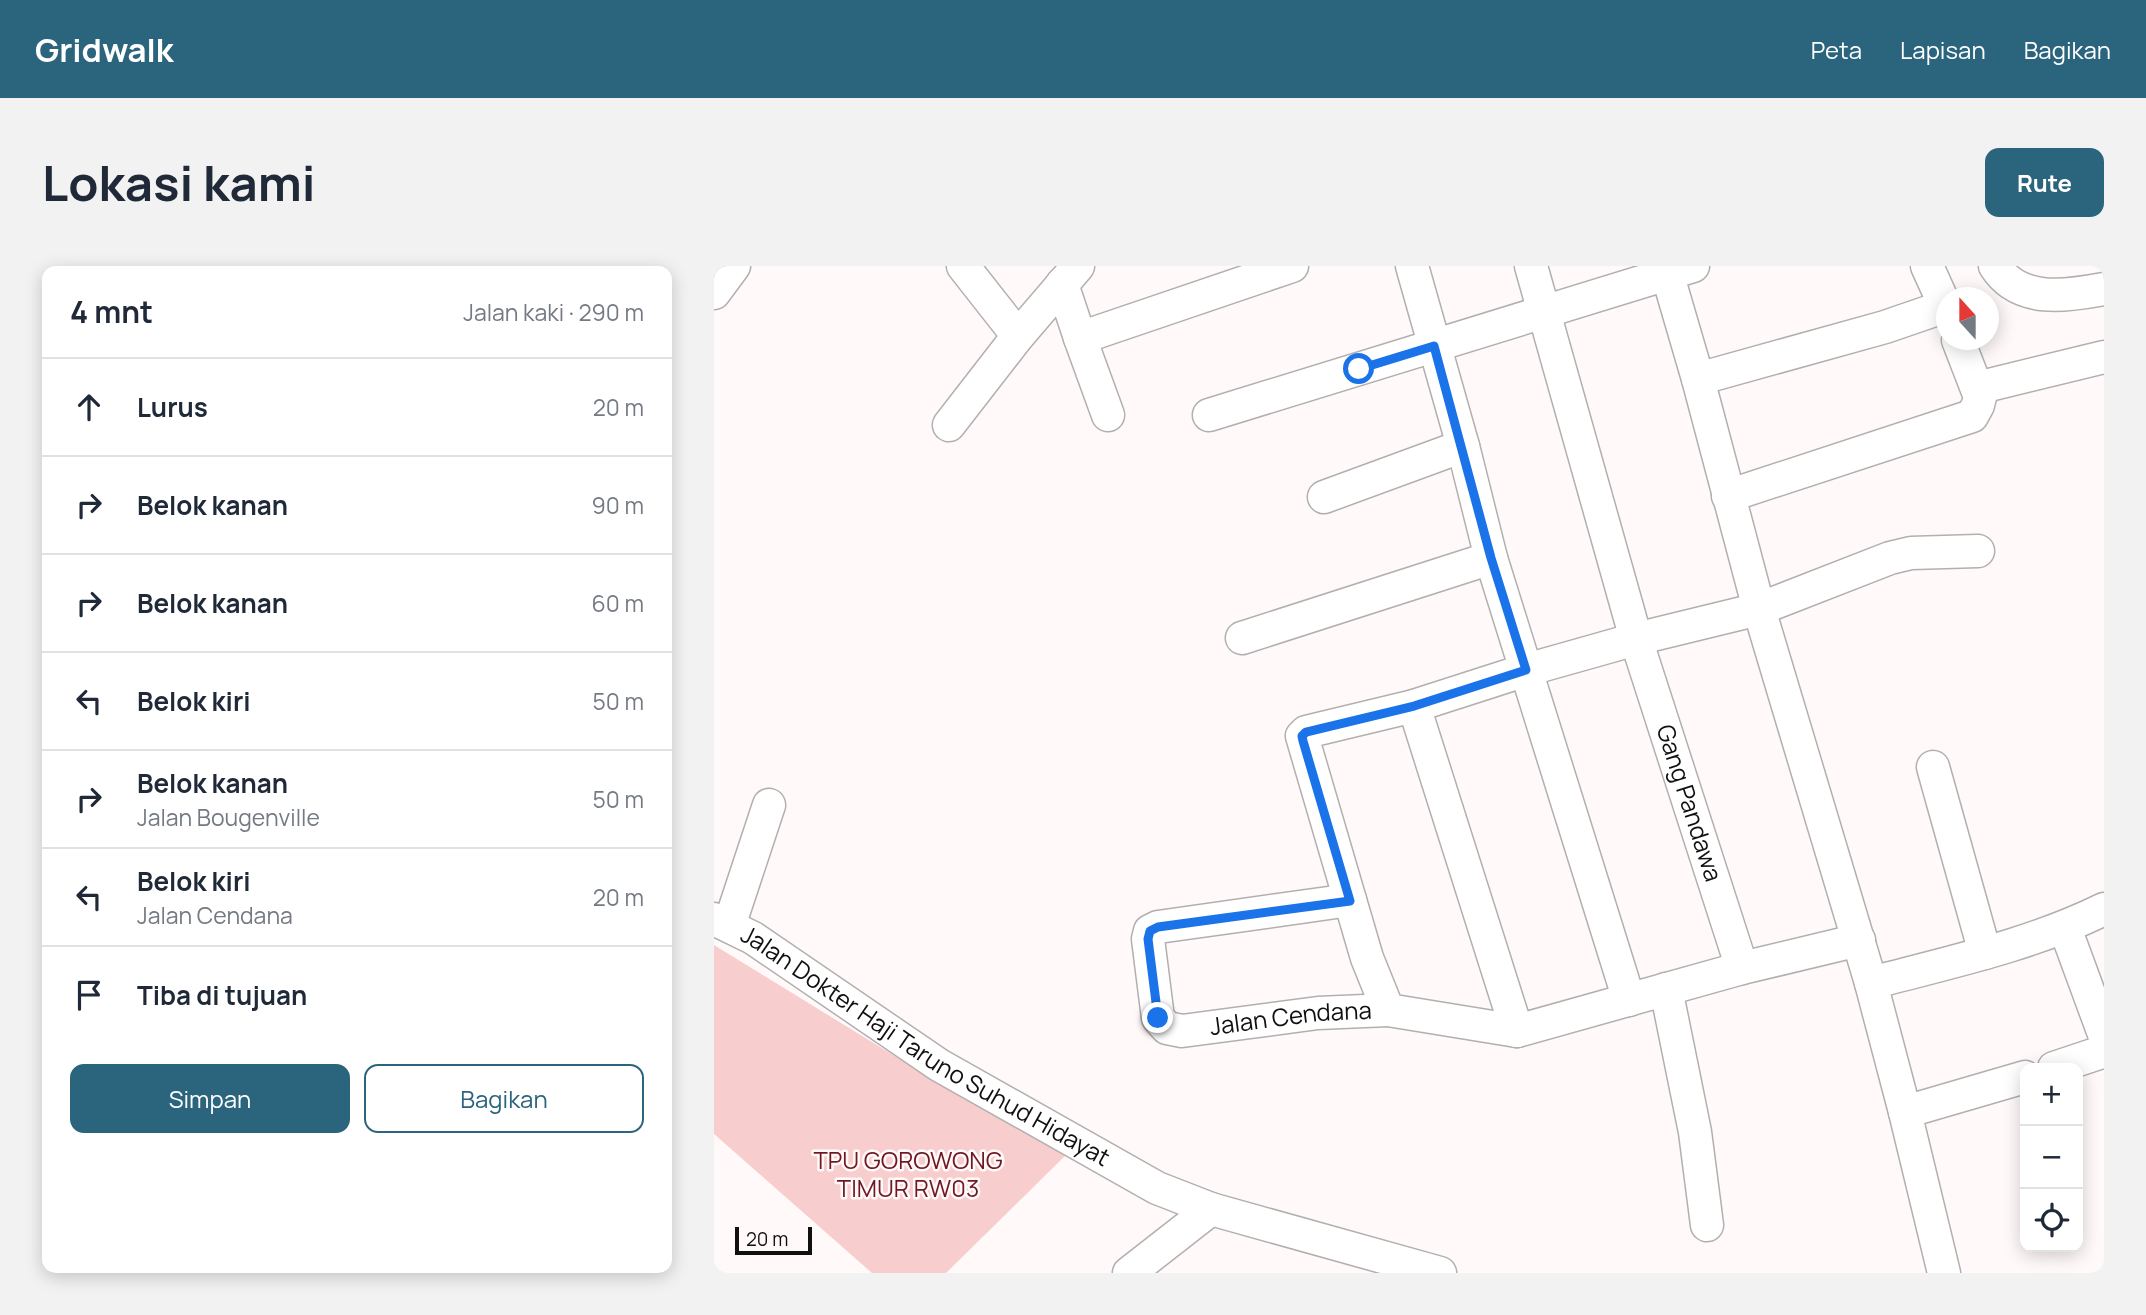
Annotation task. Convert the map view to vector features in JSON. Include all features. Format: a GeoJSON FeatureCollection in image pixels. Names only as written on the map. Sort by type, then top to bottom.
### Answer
{"type":"FeatureCollection","features":[{"type":"Feature","properties":{"kind":"street"},"geometry":{"type":"LineString","coordinates":[[714,293],[734,266]]}},
{"type":"Feature","properties":{"kind":"street"},"geometry":{"type":"LineString","coordinates":[[963,266],[1018,336]]}},
{"type":"Feature","properties":{"kind":"street"},"geometry":{"type":"LineString","coordinates":[[1080,338],[1290,266]]}},
{"type":"Feature","properties":{"kind":"street"},"geometry":{"type":"LineString","coordinates":[[1412,266],[1463,446],[1491,558],[1629,1000]]}},
{"type":"Feature","properties":{"kind":"street","name":"Gang Pandawa"},"geometry":{"type":"LineString","coordinates":[[1531,266],[1636,639],[1742,968]]}},
{"type":"Feature","properties":{"kind":"street"},"geometry":{"type":"LineString","coordinates":[[1927,266],[1937,287]]}},
{"type":"Feature","properties":{"kind":"street"},"geometry":{"type":"LineString","coordinates":[[1995,266],[2001,275],[2021,288],[2043,295],[2073,295],[2104,289]]}},
{"type":"Feature","properties":{"kind":"street"},"geometry":{"type":"LineString","coordinates":[[1209,415],[1545,313],[1676,269],[1698,379],[1728,496],[1871,983],[1944,1273]]}},
{"type":"Feature","properties":{"kind":"street"},"geometry":{"type":"LineString","coordinates":[[949,425],[1018,336],[1070,275]]}},
{"type":"Feature","properties":{"kind":"street"},"geometry":{"type":"LineString","coordinates":[[1070,275],[1080,338],[1108,415]]}},
{"type":"Feature","properties":{"kind":"street"},"geometry":{"type":"LineString","coordinates":[[1698,379],[1936,310]]}},
{"type":"Feature","properties":{"kind":"street"},"geometry":{"type":"LineString","coordinates":[[1728,496],[1972,416],[1980,397],[1962,350]]}},
{"type":"Feature","properties":{"kind":"street"},"geometry":{"type":"LineString","coordinates":[[1977,388],[2104,357]]}},
{"type":"Feature","properties":{"kind":"street"},"geometry":{"type":"LineString","coordinates":[[1324,498],[1463,446]]}},
{"type":"Feature","properties":{"kind":"street"},"geometry":{"type":"LineString","coordinates":[[1859,940],[1742,968],[1517,1031],[1388,1010],[1367,958],[1302,736],[1306,732],[1414,706],[1526,670],[1636,639],[1759,609],[1890,558],[1911,553],[1978,551]]}},
{"type":"Feature","properties":{"kind":"street"},"geometry":{"type":"LineString","coordinates":[[1242,638],[1491,558]]}},
{"type":"Feature","properties":{"kind":"street"},"geometry":{"type":"LineString","coordinates":[[1414,706],[1517,1031]]}},
{"type":"Feature","properties":{"kind":"street"},"geometry":{"type":"LineString","coordinates":[[1933,767],[1985,953]]}},
{"type":"Feature","properties":{"kind":"street"},"geometry":{"type":"LineString","coordinates":[[722,923],[769,805]]}},
{"type":"Feature","properties":{"kind":"street","name":"Jalan Cendana"},"geometry":{"type":"LineString","coordinates":[[1350,901],[1158,927],[1150,931],[1148,939],[1158,1018],[1167,1028],[1182,1031],[1318,1013],[1388,1010]]}},
{"type":"Feature","properties":{"kind":"street"},"geometry":{"type":"LineString","coordinates":[[1871,983],[1985,953],[2065,928],[2104,909]]}},
{"type":"Feature","properties":{"kind":"street","name":"Jalan Dokter Haji Taruno Suhud Hidayat"},"geometry":{"type":"LineString","coordinates":[[722,923],[753,937],[939,1065],[1133,1176],[1212,1209],[1440,1273]]}},
{"type":"Feature","properties":{"kind":"street"},"geometry":{"type":"LineString","coordinates":[[2065,928],[2104,1034]]}},
{"type":"Feature","properties":{"kind":"street"},"geometry":{"type":"LineString","coordinates":[[1666,989],[1695,1132],[1707,1225]]}},
{"type":"Feature","properties":{"kind":"street"},"geometry":{"type":"LineString","coordinates":[[2069,1063],[2099,1053],[2104,1048]]}},
{"type":"Feature","properties":{"kind":"street"},"geometry":{"type":"LineString","coordinates":[[1905,1112],[2020,1078]]}},
{"type":"Feature","properties":{"kind":"street"},"geometry":{"type":"LineString","coordinates":[[1129,1273],[1212,1209]]}},
{"type":"Feature","properties":{"kind":"green space","name":"TPU GOROWONG TIMUR RW03"},"geometry":{"type":"Polygon","coordinates":[[[714,945],[916,1069],[1070,1151],[946,1273],[872,1273],[714,1134],[714,945]]]}},
{"type":"Feature","properties":{"kind":"route"},"geometry":{"type":"LineString","coordinates":[[1158,1018],[1148,939],[1150,931],[1158,927],[1350,901],[1303,741],[1302,736],[1306,732],[1414,706],[1526,670],[1491,558],[1434,346],[1359,369]]}}]}
